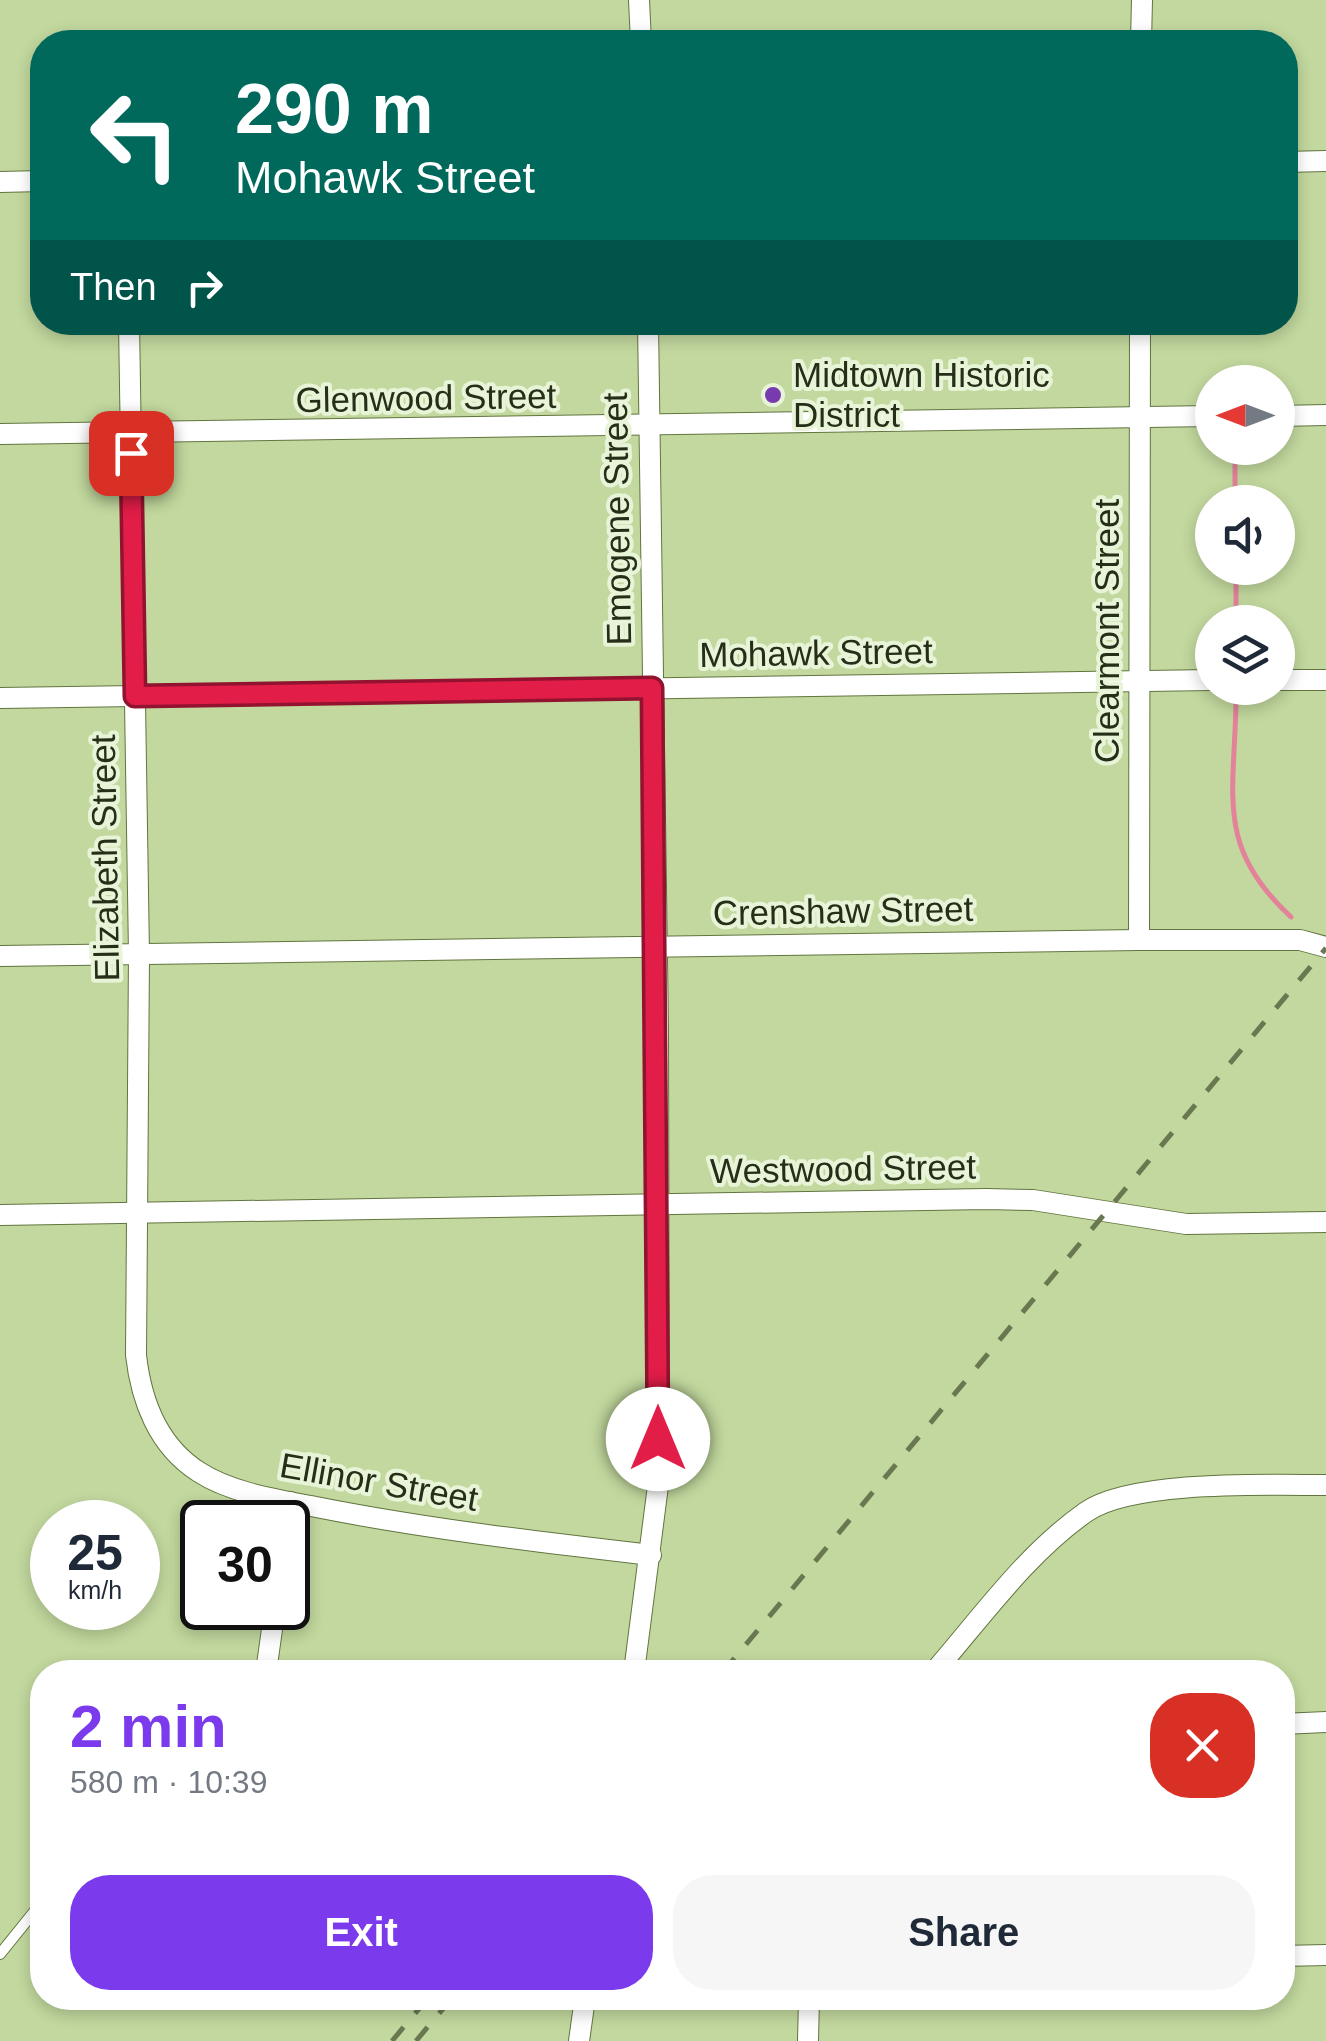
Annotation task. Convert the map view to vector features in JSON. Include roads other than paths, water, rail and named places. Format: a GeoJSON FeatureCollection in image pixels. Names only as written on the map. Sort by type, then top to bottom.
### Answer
{"type":"FeatureCollection","features":[{"type":"Feature","properties":{"kind":"street"},"geometry":{"type":"LineString","coordinates":[[638,0],[639,30]]}},
{"type":"Feature","properties":{"kind":"street"},"geometry":{"type":"LineString","coordinates":[[1141,30],[1142,0]]}},
{"type":"Feature","properties":{"kind":"street"},"geometry":{"type":"LineString","coordinates":[[1298,162],[1326,162]]}},
{"type":"Feature","properties":{"kind":"street"},"geometry":{"type":"LineString","coordinates":[[0,182],[30,181]]}},
{"type":"Feature","properties":{"kind":"street","name":"Elizabeth Street"},"geometry":{"type":"LineString","coordinates":[[130,335],[138,955],[136,1355],[141,1392]]}},
{"type":"Feature","properties":{"kind":"street","name":"Emogene Street"},"geometry":{"type":"LineString","coordinates":[[636,1660],[659,1478],[657,946],[648,335]]}},
{"type":"Feature","properties":{"kind":"street","name":"Clearmont Street"},"geometry":{"type":"LineString","coordinates":[[1139,940],[1140,335]]}},
{"type":"Feature","properties":{"kind":"street"},"geometry":{"type":"LineString","coordinates":[[1295,416],[1326,415]]}},
{"type":"Feature","properties":{"kind":"street","name":"Glenwood Street"},"geometry":{"type":"LineString","coordinates":[[0,434],[648,428],[1195,416]]}},
{"type":"Feature","properties":{"kind":"street","name":"Mohawk Street"},"geometry":{"type":"LineString","coordinates":[[0,698],[1195,680]]}},
{"type":"Feature","properties":{"kind":"street"},"geometry":{"type":"LineString","coordinates":[[1295,680],[1326,680]]}},
{"type":"Feature","properties":{"kind":"street","name":"Crenshaw Street"},"geometry":{"type":"LineString","coordinates":[[0,956],[1139,940],[1300,940],[1326,947]]}},
{"type":"Feature","properties":{"kind":"street","name":"Westwood Street"},"geometry":{"type":"LineString","coordinates":[[0,1215],[1033,1200],[1186,1224],[1326,1222]]}},
{"type":"Feature","properties":{"kind":"street","name":"Ellinor Street"},"geometry":{"type":"LineString","coordinates":[[141,1392],[157,1428],[198,1472],[260,1500]]}},
{"type":"Feature","properties":{"kind":"street"},"geometry":{"type":"LineString","coordinates":[[944,1660],[1035,1556],[1088,1510],[1119,1499],[1173,1490],[1326,1484]]}},
{"type":"Feature","properties":{"kind":"street","name":"Ellinor Street"},"geometry":{"type":"LineString","coordinates":[[310,1515],[651,1555]]}},
{"type":"Feature","properties":{"kind":"street"},"geometry":{"type":"LineString","coordinates":[[268,1660],[272,1630]]}},
{"type":"Feature","properties":{"kind":"street"},"geometry":{"type":"LineString","coordinates":[[1295,1723],[1326,1722]]}},
{"type":"Feature","properties":{"kind":"street"},"geometry":{"type":"LineString","coordinates":[[1295,1956],[1326,1955]]}},
{"type":"Feature","properties":{"kind":"street"},"geometry":{"type":"LineString","coordinates":[[579,2041],[583,2010]]}},
{"type":"Feature","properties":{"kind":"street"},"geometry":{"type":"LineString","coordinates":[[808,2041],[809,2010]]}},
{"type":"Feature","properties":{"kind":"lane"},"geometry":{"type":"LineString","coordinates":[[0,1954],[30,1917]]}},
{"type":"Feature","properties":{"kind":"waterway"},"geometry":{"type":"LineString","coordinates":[[1235,465],[1235,485]]}},
{"type":"Feature","properties":{"kind":"waterway"},"geometry":{"type":"LineString","coordinates":[[1236,585],[1236,605]]}},
{"type":"Feature","properties":{"kind":"waterway"},"geometry":{"type":"LineString","coordinates":[[1236,705],[1233,794],[1240,844],[1250,868],[1291,917]]}},
{"type":"Feature","properties":{"kind":"railway"},"geometry":{"type":"LineString","coordinates":[[733,1660],[1326,948]]}},
{"type":"Feature","properties":{"kind":"railway"},"geometry":{"type":"LineString","coordinates":[[392,2041],[418,2010]]}},
{"type":"Feature","properties":{"kind":"railway"},"geometry":{"type":"LineString","coordinates":[[416,2041],[442,2010]]}},
{"type":"Feature","properties":{"kind":"place","name":"Midtown Historic District"},"geometry":{"type":"Point","coordinates":[773,395]}}]}
